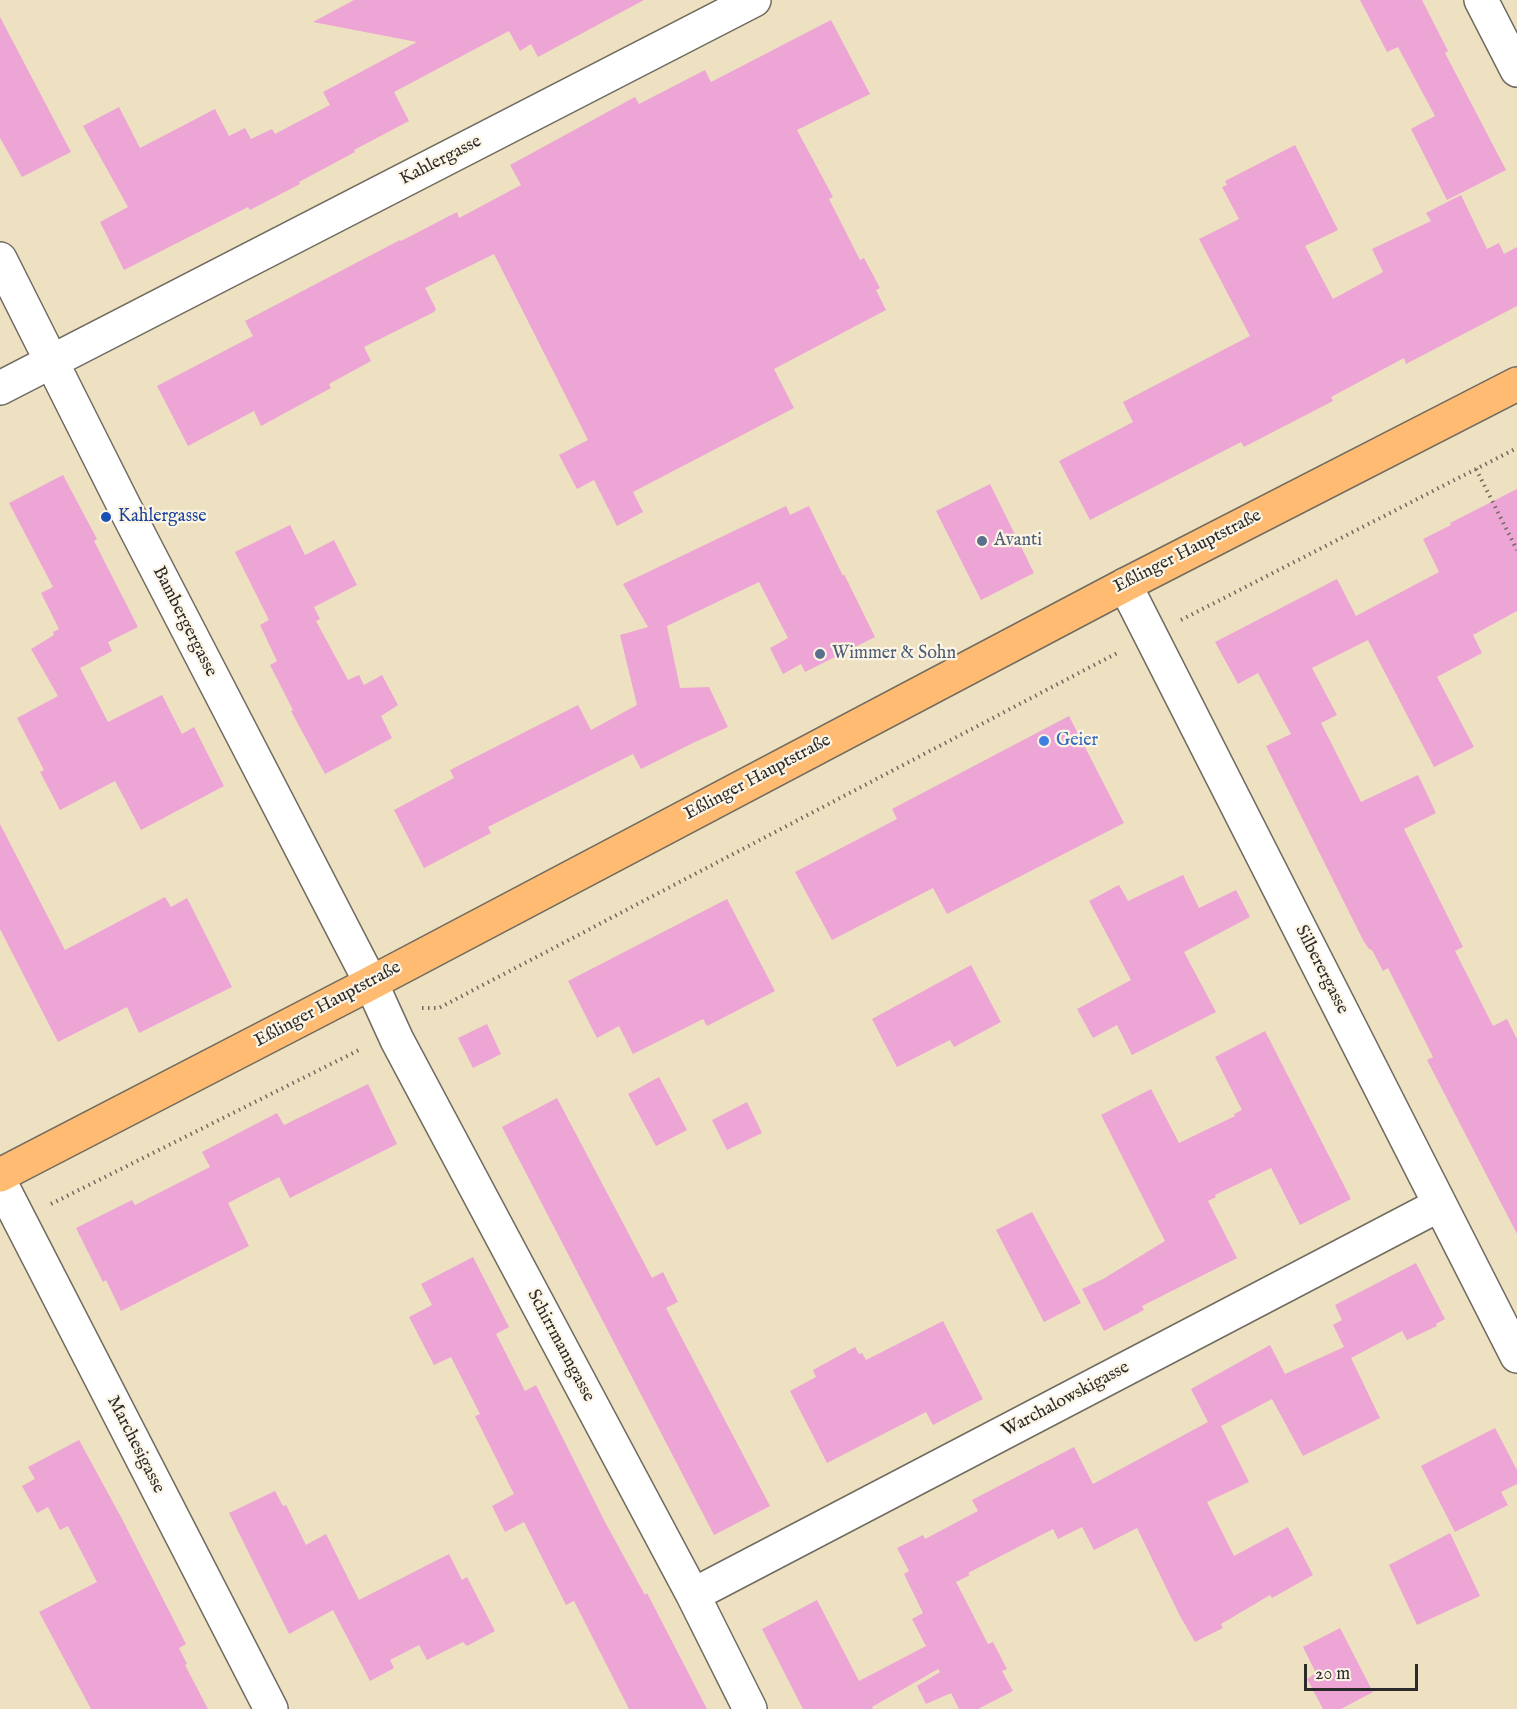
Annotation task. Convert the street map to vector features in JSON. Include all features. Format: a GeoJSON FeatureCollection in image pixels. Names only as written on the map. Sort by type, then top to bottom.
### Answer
{"type":"FeatureCollection","features":[{"type":"Feature","properties":{"kind":"main road","name":"Eßlinger Hauptstraße"},"geometry":{"type":"LineString","coordinates":[[0,1175],[1125,585],[1517,384]]}},
{"type":"Feature","properties":{"kind":"street","name":"Kahlergasse"},"geometry":{"type":"LineString","coordinates":[[0,388],[754,0]]}},
{"type":"Feature","properties":{"kind":"street"},"geometry":{"type":"LineString","coordinates":[[1481,0],[1517,70]]}},
{"type":"Feature","properties":{"kind":"street","name":"Bambergergasse"},"geometry":{"type":"LineString","coordinates":[[0,259],[125,508],[371,982]]}},
{"type":"Feature","properties":{"kind":"street","name":"Silberergasse"},"geometry":{"type":"LineString","coordinates":[[1125,585],[1517,1356]]}},
{"type":"Feature","properties":{"kind":"street","name":"Schirrmanngasse"},"geometry":{"type":"LineString","coordinates":[[371,982],[397,1040],[693,1595],[750,1709]]}},
{"type":"Feature","properties":{"kind":"street","name":"Marchesigasse"},"geometry":{"type":"LineString","coordinates":[[0,1182],[271,1709]]}},
{"type":"Feature","properties":{"kind":"street","name":"Warchalowskigasse"},"geometry":{"type":"LineString","coordinates":[[693,1595],[1439,1205]]}},
{"type":"Feature","properties":{"kind":"path"},"geometry":{"type":"LineString","coordinates":[[1171,625],[1517,448]]}},
{"type":"Feature","properties":{"kind":"path"},"geometry":{"type":"LineString","coordinates":[[1476,469],[1517,550]]}},
{"type":"Feature","properties":{"kind":"path"},"geometry":{"type":"LineString","coordinates":[[412,1007],[439,1008],[1126,649]]}},
{"type":"Feature","properties":{"kind":"path"},"geometry":{"type":"LineString","coordinates":[[46,1207],[361,1049]]}},
{"type":"Feature","properties":{"kind":"building"},"geometry":{"type":"Polygon","coordinates":[[[354,0],[644,0],[538,57],[531,44],[520,51],[509,31],[394,92],[409,121],[354,150],[355,152],[299,182],[300,184],[250,210],[248,207],[124,270],[100,222],[128,207],[83,126],[119,107],[140,148],[215,109],[229,136],[245,128],[251,139],[272,129],[275,134],[330,105],[323,92],[417,42],[313,22],[354,0]]]}},
{"type":"Feature","properties":{"kind":"building"},"geometry":{"type":"Polygon","coordinates":[[[1360,0],[1422,0],[1448,51],[1445,53],[1506,170],[1447,200],[1411,129],[1435,116],[1398,47],[1387,52],[1360,0]]]}},
{"type":"Feature","properties":{"kind":"building"},"geometry":{"type":"Polygon","coordinates":[[[0,17],[71,152],[22,177],[0,138],[0,17]]]}},
{"type":"Feature","properties":{"kind":"building"},"geometry":{"type":"Polygon","coordinates":[[[831,20],[870,94],[797,130],[833,197],[829,199],[860,260],[864,258],[880,288],[876,290],[886,310],[774,369],[794,408],[633,492],[643,512],[617,526],[594,480],[577,489],[559,455],[588,440],[494,254],[425,288],[436,309],[434,312],[364,347],[371,361],[329,384],[331,388],[261,426],[254,411],[188,446],[157,386],[253,336],[245,321],[400,240],[457,212],[459,218],[521,185],[510,165],[635,97],[639,104],[705,70],[711,82],[831,20]]]}},
{"type":"Feature","properties":{"kind":"building"},"geometry":{"type":"Polygon","coordinates":[[[1295,145],[1338,230],[1305,246],[1333,299],[1383,272],[1372,249],[1431,221],[1426,213],[1461,195],[1487,249],[1499,243],[1504,254],[1517,247],[1517,306],[1406,364],[1404,358],[1331,397],[1333,401],[1244,447],[1241,442],[1090,520],[1059,461],[1133,422],[1123,402],[1250,336],[1199,239],[1239,219],[1222,187],[1227,185],[1225,181],[1295,145]]]}},
{"type":"Feature","properties":{"kind":"building"},"geometry":{"type":"Polygon","coordinates":[[[63,475],[97,539],[94,541],[138,627],[108,642],[112,651],[80,668],[108,722],[162,695],[182,734],[194,727],[224,786],[141,830],[115,781],[60,810],[40,772],[44,770],[17,718],[58,696],[31,649],[54,635],[53,632],[59,629],[41,593],[53,587],[9,503],[63,475]]]}},
{"type":"Feature","properties":{"kind":"building"},"geometry":{"type":"Polygon","coordinates":[[[990,484],[1034,573],[981,600],[936,511],[990,484]]]}},
{"type":"Feature","properties":{"kind":"building"},"geometry":{"type":"Polygon","coordinates":[[[1517,489],[1517,611],[1473,635],[1482,653],[1437,677],[1474,747],[1434,767],[1368,640],[1312,668],[1337,715],[1321,723],[1361,802],[1418,775],[1436,813],[1404,829],[1463,947],[1455,951],[1493,1026],[1507,1019],[1517,1039],[1517,1234],[1427,1060],[1433,1057],[1388,968],[1383,971],[1372,950],[1363,940],[1266,746],[1291,734],[1258,673],[1238,684],[1215,642],[1337,579],[1356,616],[1439,572],[1423,539],[1517,489]]]}},
{"type":"Feature","properties":{"kind":"building"},"geometry":{"type":"Polygon","coordinates":[[[786,506],[790,515],[809,506],[875,637],[805,672],[801,664],[783,674],[770,648],[788,638],[759,582],[667,626],[680,688],[709,687],[728,727],[641,769],[633,754],[488,827],[491,833],[424,868],[394,810],[454,778],[450,770],[578,705],[591,730],[637,705],[620,635],[648,627],[623,584],[786,506]]]}},
{"type":"Feature","properties":{"kind":"building"},"geometry":{"type":"Polygon","coordinates":[[[290,525],[305,555],[334,540],[357,585],[314,607],[320,619],[316,621],[348,680],[359,675],[364,685],[382,675],[398,705],[381,716],[392,738],[325,774],[291,711],[293,710],[270,665],[277,661],[260,625],[269,620],[235,552],[290,525]]]}},
{"type":"Feature","properties":{"kind":"building"},"geometry":{"type":"Polygon","coordinates":[[[1069,716],[1124,823],[947,914],[933,888],[832,940],[795,872],[897,819],[892,809],[1069,716]]]}},
{"type":"Feature","properties":{"kind":"building"},"geometry":{"type":"Polygon","coordinates":[[[0,824],[65,950],[165,897],[171,907],[187,898],[232,987],[139,1033],[127,1007],[58,1042],[0,929],[0,824]]]}},
{"type":"Feature","properties":{"kind":"building"},"geometry":{"type":"Polygon","coordinates":[[[1183,875],[1199,908],[1236,890],[1250,917],[1184,952],[1216,1012],[1132,1055],[1117,1025],[1093,1038],[1077,1009],[1131,980],[1089,901],[1119,885],[1128,901],[1183,875]]]}},
{"type":"Feature","properties":{"kind":"building"},"geometry":{"type":"Polygon","coordinates":[[[727,899],[775,991],[707,1026],[703,1019],[633,1054],[619,1026],[597,1038],[568,981],[727,899]]]}},
{"type":"Feature","properties":{"kind":"building"},"geometry":{"type":"Polygon","coordinates":[[[971,965],[1001,1022],[954,1047],[950,1040],[897,1067],[872,1019],[971,965]]]}},
{"type":"Feature","properties":{"kind":"building"},"geometry":{"type":"Polygon","coordinates":[[[487,1024],[501,1054],[473,1068],[458,1038],[487,1024]]]}},
{"type":"Feature","properties":{"kind":"building"},"geometry":{"type":"Polygon","coordinates":[[[1265,1031],[1351,1199],[1300,1225],[1271,1168],[1215,1195],[1216,1197],[1208,1201],[1237,1258],[1142,1306],[1144,1310],[1104,1331],[1082,1289],[1103,1279],[1165,1241],[1101,1115],[1151,1089],[1179,1143],[1235,1116],[1234,1114],[1242,1110],[1215,1057],[1265,1031]]]}},
{"type":"Feature","properties":{"kind":"building"},"geometry":{"type":"Polygon","coordinates":[[[659,1077],[687,1130],[656,1146],[628,1094],[659,1077]]]}},
{"type":"Feature","properties":{"kind":"building"},"geometry":{"type":"Polygon","coordinates":[[[368,1084],[397,1144],[290,1198],[279,1177],[228,1203],[249,1246],[121,1311],[106,1280],[103,1282],[76,1228],[132,1200],[135,1205],[210,1167],[202,1152],[277,1113],[284,1125],[368,1084]]]}},
{"type":"Feature","properties":{"kind":"building"},"geometry":{"type":"Polygon","coordinates":[[[557,1098],[652,1278],[663,1272],[678,1302],[666,1308],[770,1506],[714,1535],[502,1127],[557,1098]]]}},
{"type":"Feature","properties":{"kind":"building"},"geometry":{"type":"Polygon","coordinates":[[[747,1102],[762,1133],[727,1150],[712,1120],[747,1102]]]}},
{"type":"Feature","properties":{"kind":"building"},"geometry":{"type":"Polygon","coordinates":[[[1032,1212],[1081,1303],[1044,1322],[996,1230],[1032,1212]]]}},
{"type":"Feature","properties":{"kind":"building"},"geometry":{"type":"Polygon","coordinates":[[[473,1257],[509,1327],[496,1334],[525,1391],[536,1385],[605,1522],[645,1595],[647,1593],[707,1709],[629,1709],[574,1601],[566,1605],[524,1522],[505,1532],[492,1506],[514,1494],[475,1416],[480,1414],[451,1357],[434,1365],[409,1317],[432,1305],[421,1284],[473,1257]]]}},
{"type":"Feature","properties":{"kind":"building"},"geometry":{"type":"Polygon","coordinates":[[[1416,1263],[1445,1319],[1436,1324],[1437,1326],[1407,1340],[1402,1331],[1351,1358],[1380,1418],[1303,1456],[1272,1399],[1221,1426],[1249,1482],[1207,1502],[1234,1556],[1288,1527],[1313,1575],[1272,1598],[1270,1595],[1221,1624],[1223,1628],[1195,1642],[1137,1528],[1094,1550],[1082,1527],[1058,1539],[1053,1529],[968,1573],[970,1575],[956,1582],[988,1644],[993,1642],[1007,1669],[1002,1671],[1013,1691],[978,1709],[959,1709],[951,1693],[926,1704],[917,1686],[940,1672],[938,1669],[872,1707],[873,1709],[803,1709],[762,1629],[817,1600],[859,1681],[926,1646],[912,1619],[923,1613],[904,1574],[909,1571],[897,1548],[923,1535],[925,1539],[978,1511],[972,1500],[1074,1447],[1093,1484],[1208,1422],[1191,1389],[1270,1345],[1285,1374],[1344,1347],[1333,1325],[1342,1320],[1335,1305],[1416,1263]]]}},
{"type":"Feature","properties":{"kind":"building"},"geometry":{"type":"Polygon","coordinates":[[[943,1321],[983,1399],[933,1425],[926,1412],[827,1463],[790,1391],[816,1377],[813,1370],[855,1347],[866,1360],[943,1321]]]}},
{"type":"Feature","properties":{"kind":"building"},"geometry":{"type":"Polygon","coordinates":[[[1495,1428],[1517,1470],[1517,1484],[1501,1492],[1508,1505],[1455,1532],[1421,1466],[1495,1428]]]}},
{"type":"Feature","properties":{"kind":"building"},"geometry":{"type":"Polygon","coordinates":[[[79,1440],[186,1644],[179,1648],[187,1664],[185,1665],[208,1709],[91,1709],[39,1612],[97,1582],[68,1526],[60,1530],[48,1507],[37,1513],[22,1486],[35,1479],[28,1467],[79,1440]]]}},
{"type":"Feature","properties":{"kind":"building"},"geometry":{"type":"Polygon","coordinates":[[[275,1491],[283,1506],[286,1505],[306,1545],[326,1534],[359,1600],[449,1554],[462,1580],[467,1577],[495,1631],[467,1646],[463,1642],[427,1660],[419,1645],[390,1660],[394,1668],[370,1681],[333,1610],[289,1634],[229,1513],[275,1491]]]}},
{"type":"Feature","properties":{"kind":"building"},"geometry":{"type":"Polygon","coordinates":[[[1450,1533],[1480,1596],[1417,1625],[1389,1565],[1450,1533]]]}},
{"type":"Feature","properties":{"kind":"building"},"geometry":{"type":"Polygon","coordinates":[[[1340,1628],[1373,1692],[1341,1709],[1323,1709],[1307,1679],[1316,1673],[1303,1647],[1340,1628]]]}},
{"type":"Feature","properties":{"kind":"place","name":"Kahlergasse"},"geometry":{"type":"Point","coordinates":[106,517]}},
{"type":"Feature","properties":{"kind":"place","name":"Avanti"},"geometry":{"type":"Point","coordinates":[982,541]}},
{"type":"Feature","properties":{"kind":"place","name":"Wimmer & Sohn"},"geometry":{"type":"Point","coordinates":[820,654]}},
{"type":"Feature","properties":{"kind":"place","name":"Geier"},"geometry":{"type":"Point","coordinates":[1044,741]}}]}
